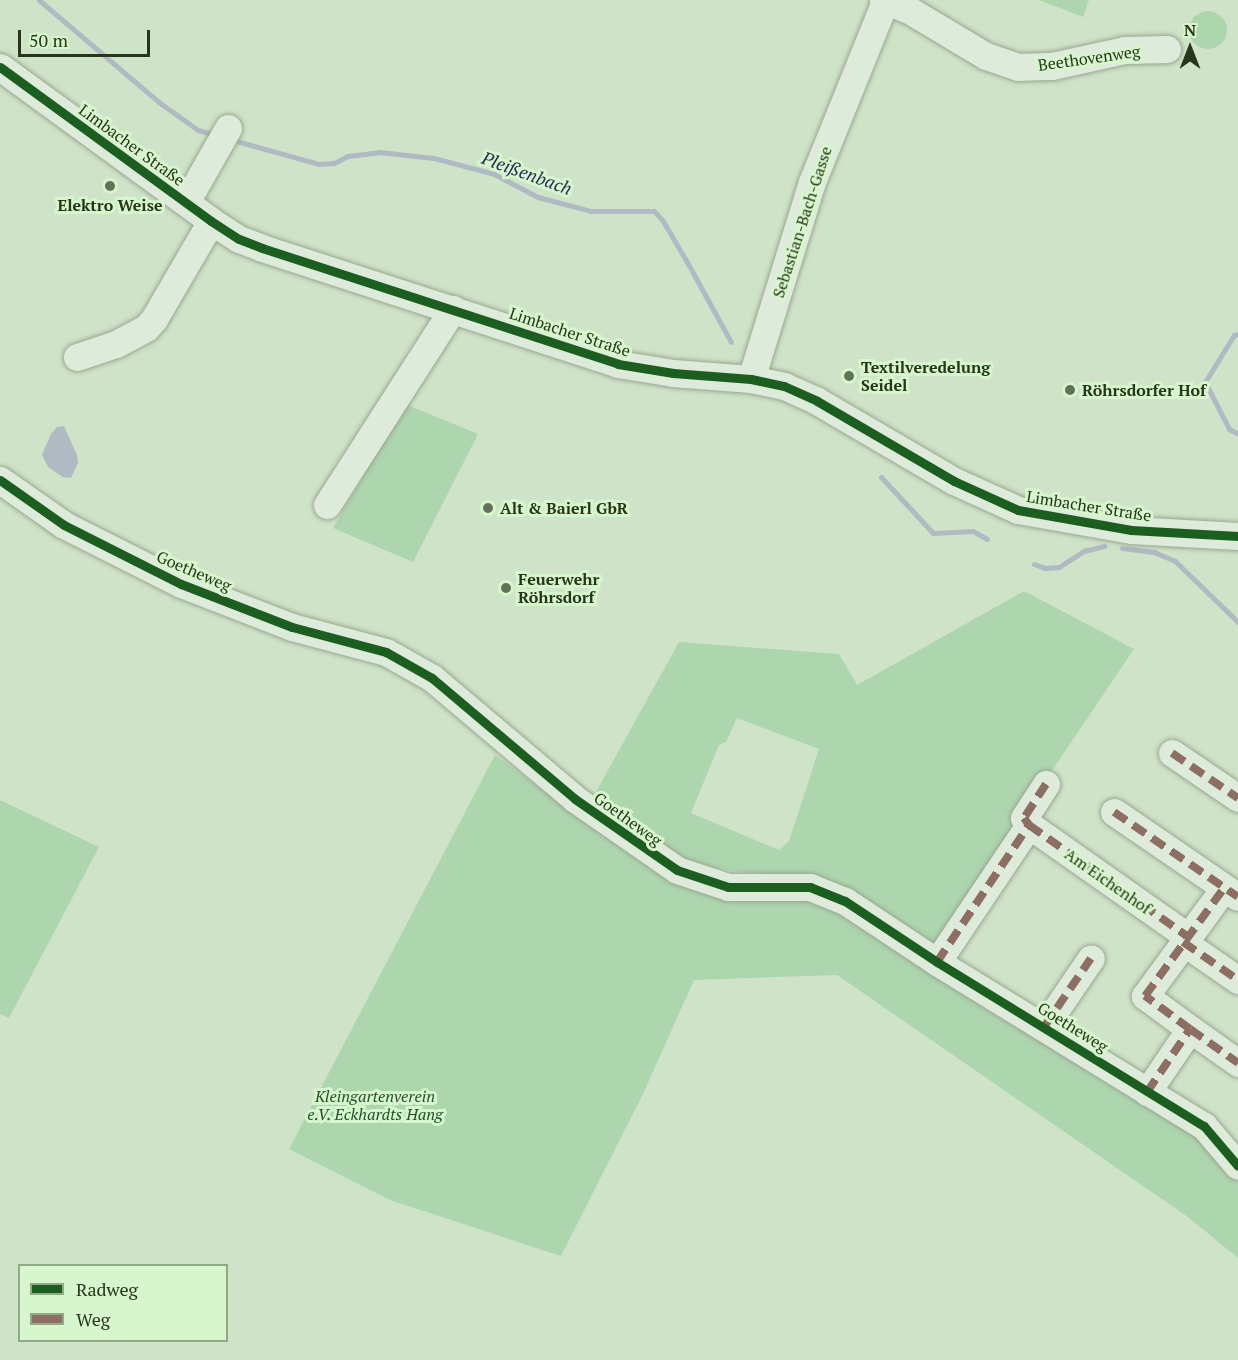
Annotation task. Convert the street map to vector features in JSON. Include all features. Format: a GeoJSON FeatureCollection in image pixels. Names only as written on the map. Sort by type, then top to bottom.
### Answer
{"type":"FeatureCollection","features":[{"type":"Feature","properties":{"kind":"street","name":"Beethovenweg"},"geometry":{"type":"LineString","coordinates":[[884,0],[909,10],[986,56],[1018,67],[1052,66],[1125,50],[1167,49]]}},
{"type":"Feature","properties":{"kind":"street","name":"Sebastian-Bach-Gasse"},"geometry":{"type":"LineString","coordinates":[[751,378],[812,182],[884,0]]}},
{"type":"Feature","properties":{"kind":"street","name":"Limbacher Straße"},"geometry":{"type":"LineString","coordinates":[[0,67],[211,220],[239,239],[262,248],[618,364],[673,373],[751,378],[784,386],[817,401],[954,481],[1018,510],[1131,530],[1238,536]]}},
{"type":"Feature","properties":{"kind":"street","name":"Limbacher Straße"},"geometry":{"type":"LineString","coordinates":[[186,202],[222,138]]}},
{"type":"Feature","properties":{"kind":"street"},"geometry":{"type":"LineString","coordinates":[[77,357],[117,344],[146,328],[154,319],[211,220]]}},
{"type":"Feature","properties":{"kind":"street"},"geometry":{"type":"LineString","coordinates":[[327,506],[453,309]]}},
{"type":"Feature","properties":{"kind":"street","name":"Goetheweg"},"geometry":{"type":"LineString","coordinates":[[0,480],[64,525],[181,584],[292,627],[386,652],[432,678],[575,799],[677,870],[728,887],[810,887],[845,901],[937,962],[1204,1126],[1238,1166]]}},
{"type":"Feature","properties":{"kind":"street"},"geometry":{"type":"LineString","coordinates":[[1172,753],[1238,798]]}},
{"type":"Feature","properties":{"kind":"street"},"geometry":{"type":"LineString","coordinates":[[937,962],[1029,825],[1024,818],[1046,784]]}},
{"type":"Feature","properties":{"kind":"street"},"geometry":{"type":"LineString","coordinates":[[1114,812],[1233,890],[1185,939],[1145,996],[1238,1064]]}},
{"type":"Feature","properties":{"kind":"street","name":"Am Eichenhof"},"geometry":{"type":"LineString","coordinates":[[1029,825],[1238,980]]}},
{"type":"Feature","properties":{"kind":"street"},"geometry":{"type":"LineString","coordinates":[[1044,1027],[1090,958]]}},
{"type":"Feature","properties":{"kind":"street"},"geometry":{"type":"LineString","coordinates":[[1147,1092],[1190,1029]]}},
{"type":"Feature","properties":{"kind":"green space"},"geometry":{"type":"Polygon","coordinates":[[[1039,0],[1089,0],[1083,17],[1039,0]]]}},
{"type":"Feature","properties":{"kind":"green space"},"geometry":{"type":"Polygon","coordinates":[[[1208,11],[1215,12],[1221,17],[1226,23],[1226,37],[1221,43],[1215,48],[1208,49],[1201,48],[1195,43],[1190,37],[1189,30],[1190,23],[1195,17],[1201,12],[1208,11]]]}},
{"type":"Feature","properties":{"kind":"green space"},"geometry":{"type":"Polygon","coordinates":[[[405,404],[478,434],[413,562],[333,528],[405,404]]]}},
{"type":"Feature","properties":{"kind":"green space"},"geometry":{"type":"Polygon","coordinates":[[[1024,591],[1134,649],[933,947],[793,877],[734,871],[681,861],[591,801],[679,642],[839,654],[857,685],[1024,591]],[[737,718],[726,742],[719,745],[691,813],[779,850],[789,841],[819,749],[737,718]]]}},
{"type":"Feature","properties":{"kind":"green space","name":"Kleingartenverein e.V. Eckhardts Hang"},"geometry":{"type":"Polygon","coordinates":[[[495,755],[658,873],[736,896],[812,898],[905,951],[1212,1146],[1238,1183],[1238,1258],[1188,1217],[837,975],[694,980],[643,1094],[561,1256],[390,1200],[289,1149],[495,755]]]}},
{"type":"Feature","properties":{"kind":"green space"},"geometry":{"type":"Polygon","coordinates":[[[0,800],[99,847],[9,1018],[0,1014],[0,800]]]}},
{"type":"Feature","properties":{"kind":"shaded area"},"geometry":{"type":"Polygon","coordinates":[[[64,426],[77,455],[78,463],[71,478],[63,477],[48,467],[42,455],[51,434],[57,427],[64,426]]]}},
{"type":"Feature","properties":{"kind":"waterway","name":"Pleißenbach"},"geometry":{"type":"LineString","coordinates":[[39,0],[160,103],[198,130],[215,135]]}},
{"type":"Feature","properties":{"kind":"waterway","name":"Pleißenbach"},"geometry":{"type":"LineString","coordinates":[[229,139],[319,164],[334,163],[348,156],[379,152],[434,158],[494,174],[538,197],[591,211],[654,211],[663,221],[731,342]]}},
{"type":"Feature","properties":{"kind":"waterway"},"geometry":{"type":"LineString","coordinates":[[1238,334],[1234,335],[1205,382],[1229,429],[1238,434]]}},
{"type":"Feature","properties":{"kind":"waterway","name":"Pleißenbach"},"geometry":{"type":"LineString","coordinates":[[881,477],[933,533],[973,531],[987,539]]}},
{"type":"Feature","properties":{"kind":"waterway","name":"Pleißenbach"},"geometry":{"type":"LineString","coordinates":[[1034,564],[1045,568],[1059,567],[1084,551],[1104,546]]}},
{"type":"Feature","properties":{"kind":"waterway","name":"Pleißenbach"},"geometry":{"type":"LineString","coordinates":[[1122,548],[1154,552],[1175,561],[1238,622]]}},
{"type":"Feature","properties":{"kind":"marked path"},"geometry":{"type":"LineString","coordinates":[[1172,753],[1238,798]]}},
{"type":"Feature","properties":{"kind":"marked path"},"geometry":{"type":"LineString","coordinates":[[1046,784],[1024,818],[1029,825],[1187,936]]}},
{"type":"Feature","properties":{"kind":"marked path"},"geometry":{"type":"LineString","coordinates":[[1114,812],[1238,897]]}},
{"type":"Feature","properties":{"kind":"marked path"},"geometry":{"type":"LineString","coordinates":[[937,962],[1029,825]]}},
{"type":"Feature","properties":{"kind":"marked path"},"geometry":{"type":"LineString","coordinates":[[1147,1092],[1190,1029],[1145,996],[1224,888]]}},
{"type":"Feature","properties":{"kind":"marked path"},"geometry":{"type":"LineString","coordinates":[[1183,942],[1238,980]]}},
{"type":"Feature","properties":{"kind":"marked path"},"geometry":{"type":"LineString","coordinates":[[1044,1027],[1091,958]]}},
{"type":"Feature","properties":{"kind":"marked path"},"geometry":{"type":"LineString","coordinates":[[1190,1029],[1238,1063]]}},
{"type":"Feature","properties":{"kind":"cycle path"},"geometry":{"type":"LineString","coordinates":[[0,67],[211,221],[239,239],[262,248],[618,364],[673,373],[751,379],[784,386],[817,401],[954,481],[1018,510],[1131,530],[1238,536]]}},
{"type":"Feature","properties":{"kind":"cycle path"},"geometry":{"type":"LineString","coordinates":[[0,480],[64,525],[181,584],[292,627],[386,652],[432,678],[575,799],[677,870],[728,887],[810,887],[845,901],[937,962],[1204,1126],[1238,1166]]}},
{"type":"Feature","properties":{"kind":"place","name":"Elektro Weise"},"geometry":{"type":"Point","coordinates":[110,186]}},
{"type":"Feature","properties":{"kind":"place","name":"Textilveredelung Seidel"},"geometry":{"type":"Point","coordinates":[849,376]}},
{"type":"Feature","properties":{"kind":"place","name":"Röhrsdorfer Hof"},"geometry":{"type":"Point","coordinates":[1070,390]}},
{"type":"Feature","properties":{"kind":"place","name":"Alt & Baierl GbR"},"geometry":{"type":"Point","coordinates":[488,508]}},
{"type":"Feature","properties":{"kind":"place","name":"Feuerwehr Röhrsdorf"},"geometry":{"type":"Point","coordinates":[506,588]}}]}
